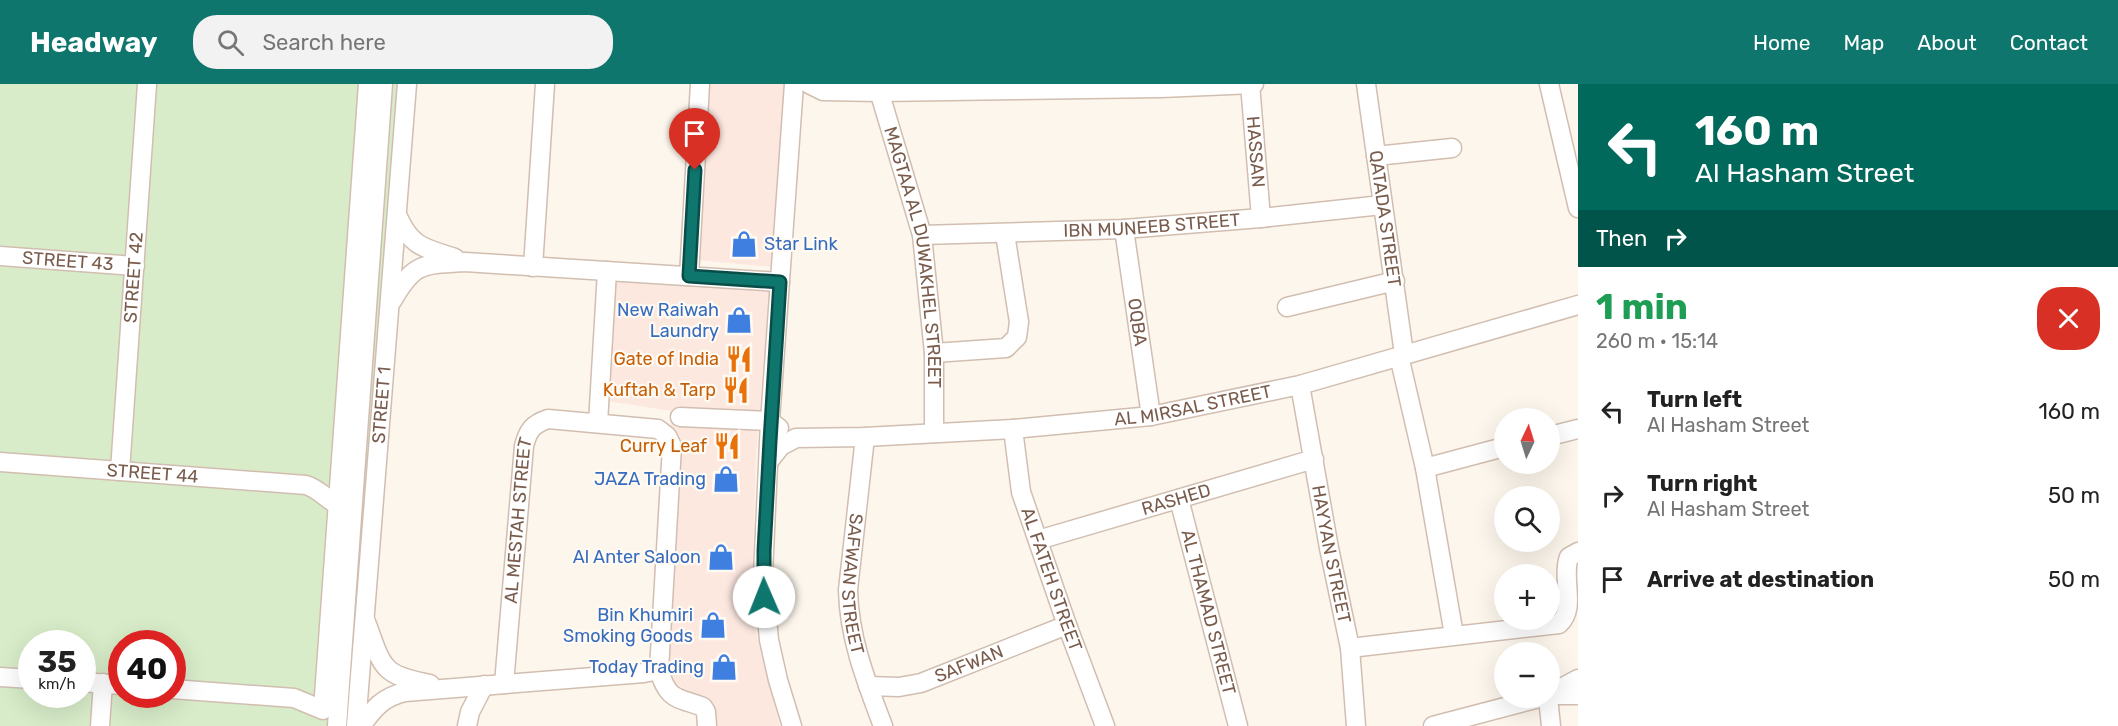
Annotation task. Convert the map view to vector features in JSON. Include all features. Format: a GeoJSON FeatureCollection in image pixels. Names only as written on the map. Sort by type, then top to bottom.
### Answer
{"type":"FeatureCollection","features":[{"type":"Feature","properties":{"kind":"street","name":"STREET 42"},"geometry":{"type":"LineString","coordinates":[[120,471],[147,84]]}},
{"type":"Feature","properties":{"kind":"street","name":"STREET 1"},"geometry":{"type":"LineString","coordinates":[[294,698],[323,710],[368,84]]}},
{"type":"Feature","properties":{"kind":"street","name":"STREET 1"},"geometry":{"type":"LineString","coordinates":[[337,726],[383,84]]}},
{"type":"Feature","properties":{"kind":"street","name":"STREET 1"},"geometry":{"type":"LineString","coordinates":[[356,726],[407,84]]}},
{"type":"Feature","properties":{"kind":"street"},"geometry":{"type":"LineString","coordinates":[[533,267],[545,84]]}},
{"type":"Feature","properties":{"kind":"street"},"geometry":{"type":"LineString","coordinates":[[689,276],[700,84]]}},
{"type":"Feature","properties":{"kind":"street"},"geometry":{"type":"LineString","coordinates":[[792,726],[773,660],[764,597],[764,551],[794,84]]}},
{"type":"Feature","properties":{"kind":"street"},"geometry":{"type":"LineString","coordinates":[[792,110],[816,87],[1161,88],[1252,84]]}},
{"type":"Feature","properties":{"kind":"street","name":"HASSAN"},"geometry":{"type":"LineString","coordinates":[[1252,84],[1261,218]]}},
{"type":"Feature","properties":{"kind":"street","name":"QATADA STREET"},"geometry":{"type":"LineString","coordinates":[[1366,84],[1395,281],[1401,355],[1425,468],[1454,635]]}},
{"type":"Feature","properties":{"kind":"street"},"geometry":{"type":"LineString","coordinates":[[1549,84],[1572,155],[1578,207]]}},
{"type":"Feature","properties":{"kind":"street","name":"MAGTAA AL DUWAKHEL STREET"},"geometry":{"type":"LineString","coordinates":[[878,88],[921,235],[934,353],[934,433]]}},
{"type":"Feature","properties":{"kind":"street"},"geometry":{"type":"LineString","coordinates":[[1376,156],[1452,148]]}},
{"type":"Feature","properties":{"kind":"street","name":"IBN MUNEEB STREET"},"geometry":{"type":"LineString","coordinates":[[921,235],[1124,229],[1382,205]]}},
{"type":"Feature","properties":{"kind":"street"},"geometry":{"type":"LineString","coordinates":[[397,214],[408,237],[414,242],[465,262]]}},
{"type":"Feature","properties":{"kind":"street","name":"OQBA"},"geometry":{"type":"LineString","coordinates":[[1124,229],[1151,416]]}},
{"type":"Feature","properties":{"kind":"street"},"geometry":{"type":"LineString","coordinates":[[934,353],[1006,348],[1017,337],[1019,322],[1005,234]]}},
{"type":"Feature","properties":{"kind":"street","name":"STREET 43"},"geometry":{"type":"LineString","coordinates":[[0,256],[135,266]]}},
{"type":"Feature","properties":{"kind":"street"},"geometry":{"type":"LineString","coordinates":[[389,306],[404,281],[421,266],[465,262],[780,282]]}},
{"type":"Feature","properties":{"kind":"street"},"geometry":{"type":"LineString","coordinates":[[598,423],[607,271]]}},
{"type":"Feature","properties":{"kind":"street"},"geometry":{"type":"LineString","coordinates":[[1287,307],[1395,281]]}},
{"type":"Feature","properties":{"kind":"street","name":"AL MIRSAL STREET"},"geometry":{"type":"LineString","coordinates":[[796,438],[865,438],[1013,429],[1151,416],[1300,385],[1578,305]]}},
{"type":"Feature","properties":{"kind":"street","name":"HAYYAN STREET"},"geometry":{"type":"LineString","coordinates":[[1300,385],[1329,548],[1350,648],[1356,726]]}},
{"type":"Feature","properties":{"kind":"street"},"geometry":{"type":"LineString","coordinates":[[680,417],[771,421],[796,438],[781,447],[769,461]]}},
{"type":"Feature","properties":{"kind":"street","name":"AL MESTAH STREET"},"geometry":{"type":"LineString","coordinates":[[504,684],[524,446],[527,433],[536,424],[548,419],[658,429],[667,436],[672,446],[659,670],[666,690],[674,696],[703,707],[706,712],[707,726]]}},
{"type":"Feature","properties":{"kind":"street","name":"AL FATEH STREET"},"geometry":{"type":"LineString","coordinates":[[1013,429],[1021,492],[1105,726]]}},
{"type":"Feature","properties":{"kind":"street"},"geometry":{"type":"LineString","coordinates":[[1560,434],[1578,429]]}},
{"type":"Feature","properties":{"kind":"street","name":"SAFWAN STREET"},"geometry":{"type":"LineString","coordinates":[[865,438],[848,590],[851,631],[882,726]]}},
{"type":"Feature","properties":{"kind":"street"},"geometry":{"type":"LineString","coordinates":[[1425,468],[1494,450]]}},
{"type":"Feature","properties":{"kind":"street","name":"RASHED"},"geometry":{"type":"LineString","coordinates":[[1038,540],[1314,459]]}},
{"type":"Feature","properties":{"kind":"street","name":"STREET 44"},"geometry":{"type":"LineString","coordinates":[[0,462],[306,484],[340,470]]}},
{"type":"Feature","properties":{"kind":"street"},"geometry":{"type":"LineString","coordinates":[[306,484],[318,489],[330,501],[338,504]]}},
{"type":"Feature","properties":{"kind":"street","name":"AL THAMAD STREET"},"geometry":{"type":"LineString","coordinates":[[1179,499],[1238,726]]}},
{"type":"Feature","properties":{"kind":"street"},"geometry":{"type":"LineString","coordinates":[[1350,648],[1559,624],[1565,618],[1568,608],[1565,567],[1569,557],[1578,552]]}},
{"type":"Feature","properties":{"kind":"street"},"geometry":{"type":"LineString","coordinates":[[364,617],[383,664],[395,676],[450,687]]}},
{"type":"Feature","properties":{"kind":"street","name":"SAFWAN"},"geometry":{"type":"LineString","coordinates":[[868,686],[899,687],[921,683],[1067,625]]}},
{"type":"Feature","properties":{"kind":"street"},"geometry":{"type":"LineString","coordinates":[[361,726],[377,705],[394,694],[450,687],[645,673],[659,670]]}},
{"type":"Feature","properties":{"kind":"street"},"geometry":{"type":"LineString","coordinates":[[0,677],[18,678]]}},
{"type":"Feature","properties":{"kind":"street"},"geometry":{"type":"LineString","coordinates":[[1560,690],[1578,679]]}},
{"type":"Feature","properties":{"kind":"street"},"geometry":{"type":"LineString","coordinates":[[96,683],[108,684]]}},
{"type":"Feature","properties":{"kind":"street"},"geometry":{"type":"LineString","coordinates":[[100,726],[103,684]]}},
{"type":"Feature","properties":{"kind":"street"},"geometry":{"type":"LineString","coordinates":[[186,690],[294,698],[324,685]]}},
{"type":"Feature","properties":{"kind":"street"},"geometry":{"type":"LineString","coordinates":[[467,726],[470,712],[484,685]]}},
{"type":"Feature","properties":{"kind":"street"},"geometry":{"type":"LineString","coordinates":[[1560,696],[1578,695]]}},
{"type":"Feature","properties":{"kind":"street"},"geometry":{"type":"LineString","coordinates":[[1433,726],[1501,708]]}},
{"type":"Feature","properties":{"kind":"street"},"geometry":{"type":"LineString","coordinates":[[1550,708],[1551,726]]}},
{"type":"Feature","properties":{"kind":"shaded area"},"geometry":{"type":"Polygon","coordinates":[[[698,84],[785,84],[773,267],[688,259],[698,84]]]}},
{"type":"Feature","properties":{"kind":"shaded area"},"geometry":{"type":"Polygon","coordinates":[[[612,269],[770,283],[756,458],[751,613],[780,726],[710,726],[706,701],[667,678],[661,660],[671,411],[607,401],[612,269]]]}},
{"type":"Feature","properties":{"kind":"green space"},"geometry":{"type":"Polygon","coordinates":[[[0,84],[397,84],[349,726],[0,726],[0,84]]]}},
{"type":"Feature","properties":{"kind":"place","name":"Star Link"},"geometry":{"type":"Point","coordinates":[744,244]}},
{"type":"Feature","properties":{"kind":"place","name":"New Raiwah Laundry"},"geometry":{"type":"Point","coordinates":[739,320]}},
{"type":"Feature","properties":{"kind":"place","name":"Gate of India"},"geometry":{"type":"Point","coordinates":[739,359]}},
{"type":"Feature","properties":{"kind":"place","name":"Kuftah & Tarp"},"geometry":{"type":"Point","coordinates":[736,390]}},
{"type":"Feature","properties":{"kind":"place","name":"Curry Leaf"},"geometry":{"type":"Point","coordinates":[727,446]}},
{"type":"Feature","properties":{"kind":"place","name":"JAZA Trading"},"geometry":{"type":"Point","coordinates":[726,479]}},
{"type":"Feature","properties":{"kind":"place","name":"Al Anter Saloon"},"geometry":{"type":"Point","coordinates":[721,557]}},
{"type":"Feature","properties":{"kind":"place","name":"Bin Khumiri Smoking Goods"},"geometry":{"type":"Point","coordinates":[713,625]}},
{"type":"Feature","properties":{"kind":"place","name":"Today Trading"},"geometry":{"type":"Point","coordinates":[724,667]}},
{"type":"Feature","properties":{"kind":"route"},"geometry":{"type":"LineString","coordinates":[[695,170],[689,276],[780,282],[764,551],[764,597]]}}]}
